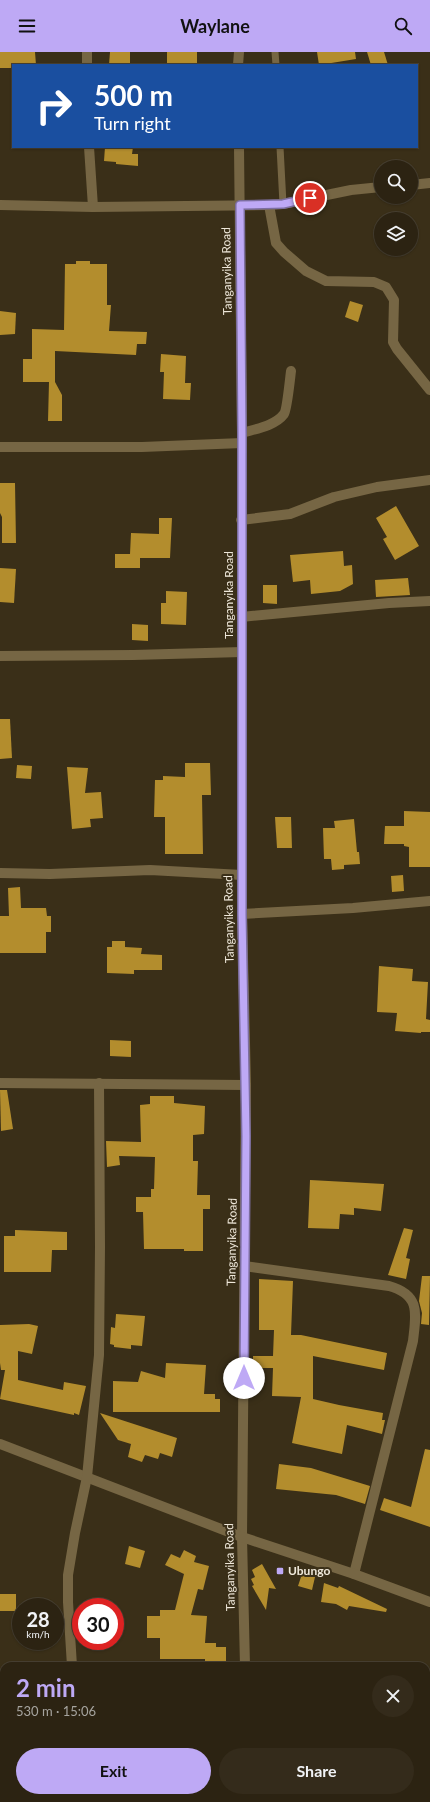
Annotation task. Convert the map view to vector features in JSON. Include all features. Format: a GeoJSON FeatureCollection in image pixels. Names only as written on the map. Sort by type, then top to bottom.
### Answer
{"type":"FeatureCollection","features":[{"type":"Feature","properties":{"kind":"street"},"geometry":{"type":"LineString","coordinates":[[87,52],[87,64]]}},
{"type":"Feature","properties":{"kind":"street"},"geometry":{"type":"LineString","coordinates":[[238,64],[239,52]]}},
{"type":"Feature","properties":{"kind":"street"},"geometry":{"type":"LineString","coordinates":[[89,148],[93,208]]}},
{"type":"Feature","properties":{"kind":"street","name":"Tanganyika Road"},"geometry":{"type":"LineString","coordinates":[[239,148],[242,433],[242,914],[246,1085],[242,1538],[245,1662]]}},
{"type":"Feature","properties":{"kind":"street"},"geometry":{"type":"LineString","coordinates":[[418,184],[430,183]]}},
{"type":"Feature","properties":{"kind":"street"},"geometry":{"type":"LineString","coordinates":[[0,205],[93,208],[269,205],[283,204],[351,190],[374,188]]}},
{"type":"Feature","properties":{"kind":"street"},"geometry":{"type":"LineString","coordinates":[[269,205],[276,243],[306,271],[326,280],[374,282],[386,287],[394,300],[393,342],[430,390]]}},
{"type":"Feature","properties":{"kind":"street"},"geometry":{"type":"LineString","coordinates":[[242,433],[267,426],[285,413],[291,371]]}},
{"type":"Feature","properties":{"kind":"street"},"geometry":{"type":"LineString","coordinates":[[0,447],[142,447],[242,444]]}},
{"type":"Feature","properties":{"kind":"street"},"geometry":{"type":"LineString","coordinates":[[241,520],[290,514],[334,497],[377,487],[430,480]]}},
{"type":"Feature","properties":{"kind":"street"},"geometry":{"type":"LineString","coordinates":[[241,617],[389,603],[430,601]]}},
{"type":"Feature","properties":{"kind":"street"},"geometry":{"type":"LineString","coordinates":[[0,656],[242,652]]}},
{"type":"Feature","properties":{"kind":"street"},"geometry":{"type":"LineString","coordinates":[[0,873],[50,874],[150,870],[242,874]]}},
{"type":"Feature","properties":{"kind":"street"},"geometry":{"type":"LineString","coordinates":[[242,914],[353,908],[430,901]]}},
{"type":"Feature","properties":{"kind":"street"},"geometry":{"type":"LineString","coordinates":[[0,1083],[246,1085]]}},
{"type":"Feature","properties":{"kind":"street"},"geometry":{"type":"LineString","coordinates":[[72,1662],[68,1575],[87,1477],[99,1355],[100,1239],[98,1083]]}},
{"type":"Feature","properties":{"kind":"street"},"geometry":{"type":"LineString","coordinates":[[244,1266],[389,1286],[406,1292],[414,1307],[414,1341],[354,1574]]}},
{"type":"Feature","properties":{"kind":"street"},"geometry":{"type":"LineString","coordinates":[[0,1444],[242,1538],[354,1574],[430,1602]]}},
{"type":"Feature","properties":{"kind":"lane"},"geometry":{"type":"LineString","coordinates":[[275,52],[276,64]]}},
{"type":"Feature","properties":{"kind":"lane"},"geometry":{"type":"LineString","coordinates":[[280,148],[283,204]]}},
{"type":"Feature","properties":{"kind":"building"},"geometry":{"type":"Polygon","coordinates":[[[0,52],[35,52],[36,64],[12,64],[12,68],[0,68],[0,52]]]}},
{"type":"Feature","properties":{"kind":"building"},"geometry":{"type":"Polygon","coordinates":[[[110,52],[130,52],[130,64],[109,64],[110,52]]]}},
{"type":"Feature","properties":{"kind":"building"},"geometry":{"type":"Polygon","coordinates":[[[167,52],[197,52],[197,64],[167,64],[167,52]]]}},
{"type":"Feature","properties":{"kind":"building"},"geometry":{"type":"Polygon","coordinates":[[[317,52],[355,52],[356,59],[319,64],[317,52]]]}},
{"type":"Feature","properties":{"kind":"building"},"geometry":{"type":"Polygon","coordinates":[[[367,52],[384,52],[388,64],[371,64],[367,52]]]}},
{"type":"Feature","properties":{"kind":"building"},"geometry":{"type":"Polygon","coordinates":[[[105,148],[133,148],[132,154],[138,154],[138,166],[116,164],[116,162],[104,161],[105,148]]]}},
{"type":"Feature","properties":{"kind":"building"},"geometry":{"type":"Polygon","coordinates":[[[76,261],[90,261],[90,264],[107,264],[107,305],[111,305],[109,331],[147,332],[146,344],[137,344],[136,355],[55,351],[55,382],[62,395],[62,421],[48,421],[49,382],[23,382],[23,359],[32,359],[32,329],[64,330],[65,264],[76,264],[76,261]]]}},
{"type":"Feature","properties":{"kind":"building"},"geometry":{"type":"Polygon","coordinates":[[[350,301],[363,305],[358,322],[345,317],[350,301]]]}},
{"type":"Feature","properties":{"kind":"building"},"geometry":{"type":"Polygon","coordinates":[[[0,311],[16,313],[15,334],[0,335],[0,311]]]}},
{"type":"Feature","properties":{"kind":"building"},"geometry":{"type":"Polygon","coordinates":[[[161,354],[186,356],[185,383],[191,383],[190,400],[163,399],[164,372],[160,372],[161,354]]]}},
{"type":"Feature","properties":{"kind":"building"},"geometry":{"type":"Polygon","coordinates":[[[0,483],[15,483],[16,543],[2,543],[0,483]]]}},
{"type":"Feature","properties":{"kind":"building"},"geometry":{"type":"Polygon","coordinates":[[[396,506],[419,546],[395,560],[383,539],[387,537],[376,518],[396,506]]]}},
{"type":"Feature","properties":{"kind":"building"},"geometry":{"type":"Polygon","coordinates":[[[159,518],[172,518],[170,558],[140,558],[140,568],[115,568],[115,554],[130,554],[131,533],[159,534],[159,518]]]}},
{"type":"Feature","properties":{"kind":"building"},"geometry":{"type":"Polygon","coordinates":[[[343,551],[344,566],[352,565],[353,584],[340,591],[311,594],[310,580],[293,582],[290,555],[343,551]]]}},
{"type":"Feature","properties":{"kind":"building"},"geometry":{"type":"Polygon","coordinates":[[[0,568],[16,569],[14,603],[0,602],[0,568]]]}},
{"type":"Feature","properties":{"kind":"building"},"geometry":{"type":"Polygon","coordinates":[[[408,578],[410,595],[376,597],[375,580],[408,578]]]}},
{"type":"Feature","properties":{"kind":"building"},"geometry":{"type":"Polygon","coordinates":[[[263,585],[277,585],[277,604],[263,603],[263,585]]]}},
{"type":"Feature","properties":{"kind":"building"},"geometry":{"type":"Polygon","coordinates":[[[166,591],[187,592],[186,625],[161,624],[161,603],[166,603],[166,591]]]}},
{"type":"Feature","properties":{"kind":"building"},"geometry":{"type":"Polygon","coordinates":[[[132,624],[148,625],[148,641],[132,640],[132,624]]]}},
{"type":"Feature","properties":{"kind":"building"},"geometry":{"type":"Polygon","coordinates":[[[0,719],[10,719],[12,758],[0,759],[0,719]]]}},
{"type":"Feature","properties":{"kind":"building"},"geometry":{"type":"Polygon","coordinates":[[[185,763],[210,763],[211,795],[202,795],[203,854],[165,854],[165,817],[154,817],[155,780],[163,780],[163,776],[185,777],[185,763]]]}},
{"type":"Feature","properties":{"kind":"building"},"geometry":{"type":"Polygon","coordinates":[[[17,765],[32,766],[31,779],[16,778],[17,765]]]}},
{"type":"Feature","properties":{"kind":"building"},"geometry":{"type":"Polygon","coordinates":[[[67,767],[88,768],[85,793],[101,792],[103,818],[90,819],[91,827],[72,829],[67,767]]]}},
{"type":"Feature","properties":{"kind":"building"},"geometry":{"type":"Polygon","coordinates":[[[404,811],[430,812],[430,867],[409,867],[409,847],[404,846],[404,844],[384,844],[385,826],[404,826],[404,811]]]}},
{"type":"Feature","properties":{"kind":"building"},"geometry":{"type":"Polygon","coordinates":[[[275,817],[291,817],[292,848],[277,848],[275,817]]]}},
{"type":"Feature","properties":{"kind":"building"},"geometry":{"type":"Polygon","coordinates":[[[354,819],[357,852],[359,852],[360,864],[344,865],[344,869],[332,870],[331,859],[324,859],[323,828],[335,828],[334,821],[354,819]]]}},
{"type":"Feature","properties":{"kind":"building"},"geometry":{"type":"Polygon","coordinates":[[[403,875],[404,891],[392,892],[391,876],[403,875]]]}},
{"type":"Feature","properties":{"kind":"building"},"geometry":{"type":"Polygon","coordinates":[[[20,887],[21,908],[46,908],[47,916],[51,916],[51,932],[46,932],[46,953],[0,953],[0,916],[9,916],[8,888],[20,887]]]}},
{"type":"Feature","properties":{"kind":"building"},"geometry":{"type":"Polygon","coordinates":[[[112,941],[125,941],[125,947],[142,948],[141,954],[162,955],[162,970],[134,970],[134,974],[107,973],[107,947],[112,947],[112,941]]]}},
{"type":"Feature","properties":{"kind":"building"},"geometry":{"type":"Polygon","coordinates":[[[379,966],[413,969],[412,981],[428,982],[426,1019],[430,1020],[430,1032],[421,1033],[395,1031],[397,1013],[377,1012],[379,966]]]}},
{"type":"Feature","properties":{"kind":"building"},"geometry":{"type":"Polygon","coordinates":[[[110,1040],[131,1041],[131,1057],[110,1056],[110,1040]]]}},
{"type":"Feature","properties":{"kind":"building"},"geometry":{"type":"Polygon","coordinates":[[[0,1090],[7,1090],[13,1129],[1,1131],[0,1090]]]}},
{"type":"Feature","properties":{"kind":"building"},"geometry":{"type":"Polygon","coordinates":[[[150,1096],[174,1096],[174,1103],[205,1106],[204,1134],[193,1135],[193,1161],[198,1161],[197,1195],[210,1195],[210,1209],[203,1209],[203,1251],[184,1251],[184,1249],[144,1249],[143,1212],[136,1212],[136,1197],[151,1197],[151,1189],[154,1189],[155,1157],[119,1156],[120,1165],[107,1167],[106,1141],[141,1142],[140,1105],[150,1104],[150,1096]]]}},
{"type":"Feature","properties":{"kind":"building"},"geometry":{"type":"Polygon","coordinates":[[[310,1180],[384,1184],[381,1211],[354,1208],[354,1215],[340,1214],[339,1229],[308,1228],[310,1180]]]}},
{"type":"Feature","properties":{"kind":"building"},"geometry":{"type":"Polygon","coordinates":[[[404,1228],[413,1230],[406,1258],[410,1259],[406,1279],[388,1275],[404,1228]]]}},
{"type":"Feature","properties":{"kind":"building"},"geometry":{"type":"Polygon","coordinates":[[[15,1230],[67,1232],[67,1250],[52,1250],[51,1272],[4,1272],[4,1236],[15,1236],[15,1230]]]}},
{"type":"Feature","properties":{"kind":"building"},"geometry":{"type":"Polygon","coordinates":[[[422,1276],[430,1276],[429,1325],[421,1324],[422,1313],[419,1301],[422,1276]]]}},
{"type":"Feature","properties":{"kind":"building"},"geometry":{"type":"Polygon","coordinates":[[[259,1279],[293,1281],[291,1335],[301,1335],[387,1353],[384,1370],[313,1356],[313,1399],[383,1413],[382,1420],[385,1420],[382,1434],[347,1425],[342,1454],[292,1443],[301,1397],[272,1396],[273,1368],[253,1368],[253,1356],[273,1356],[274,1330],[259,1330],[259,1279]]]}},
{"type":"Feature","properties":{"kind":"building"},"geometry":{"type":"Polygon","coordinates":[[[116,1314],[145,1316],[142,1346],[131,1345],[131,1349],[114,1347],[114,1345],[110,1344],[111,1327],[115,1328],[116,1314]]]}},
{"type":"Feature","properties":{"kind":"building"},"geometry":{"type":"Polygon","coordinates":[[[29,1324],[38,1326],[32,1354],[18,1351],[18,1380],[63,1390],[64,1382],[86,1386],[79,1415],[0,1399],[5,1370],[1,1370],[0,1363],[0,1325],[29,1324]]]}},
{"type":"Feature","properties":{"kind":"building"},"geometry":{"type":"Polygon","coordinates":[[[166,1363],[206,1365],[204,1394],[215,1394],[215,1399],[220,1399],[220,1412],[113,1412],[113,1381],[138,1382],[141,1371],[165,1378],[166,1363]]]}},
{"type":"Feature","properties":{"kind":"building"},"geometry":{"type":"Polygon","coordinates":[[[100,1413],[177,1438],[172,1457],[160,1453],[158,1459],[145,1455],[142,1462],[128,1457],[131,1444],[118,1440],[100,1413]]]}},
{"type":"Feature","properties":{"kind":"building"},"geometry":{"type":"Polygon","coordinates":[[[425,1449],[430,1450],[430,1527],[380,1510],[384,1498],[411,1507],[425,1449]]]}},
{"type":"Feature","properties":{"kind":"building"},"geometry":{"type":"Polygon","coordinates":[[[279,1464],[311,1468],[370,1486],[365,1504],[336,1495],[276,1489],[279,1464]]]}},
{"type":"Feature","properties":{"kind":"building"},"geometry":{"type":"Polygon","coordinates":[[[129,1546],[145,1551],[140,1568],[125,1564],[129,1546]]]}},
{"type":"Feature","properties":{"kind":"building"},"geometry":{"type":"Polygon","coordinates":[[[184,1550],[196,1556],[194,1562],[209,1566],[203,1590],[198,1589],[191,1615],[207,1616],[205,1643],[216,1643],[216,1647],[226,1647],[226,1662],[205,1662],[205,1659],[160,1659],[160,1638],[147,1638],[147,1616],[160,1616],[160,1610],[175,1610],[184,1574],[165,1565],[171,1554],[180,1558],[184,1550]]]}},
{"type":"Feature","properties":{"kind":"building"},"geometry":{"type":"Polygon","coordinates":[[[262,1564],[276,1589],[269,1588],[266,1610],[252,1586],[254,1585],[251,1579],[255,1577],[252,1570],[262,1564]]]}},
{"type":"Feature","properties":{"kind":"building"},"geometry":{"type":"Polygon","coordinates":[[[302,1574],[315,1577],[312,1590],[298,1586],[302,1574]]]}},
{"type":"Feature","properties":{"kind":"building"},"geometry":{"type":"Polygon","coordinates":[[[324,1583],[338,1588],[339,1586],[387,1609],[386,1612],[349,1606],[347,1610],[336,1604],[321,1602],[324,1583]]]}},
{"type":"Feature","properties":{"kind":"building"},"geometry":{"type":"Polygon","coordinates":[[[0,1594],[16,1594],[16,1598],[12,1598],[12,1611],[0,1611],[0,1594]]]}},
{"type":"Feature","properties":{"kind":"place","name":"Ubungo"},"geometry":{"type":"Point","coordinates":[280,1571]}},
{"type":"Feature","properties":{"kind":"route"},"geometry":{"type":"LineString","coordinates":[[244,1378],[246,1085],[242,914],[242,433],[240,205],[283,204],[310,198]]}}]}
